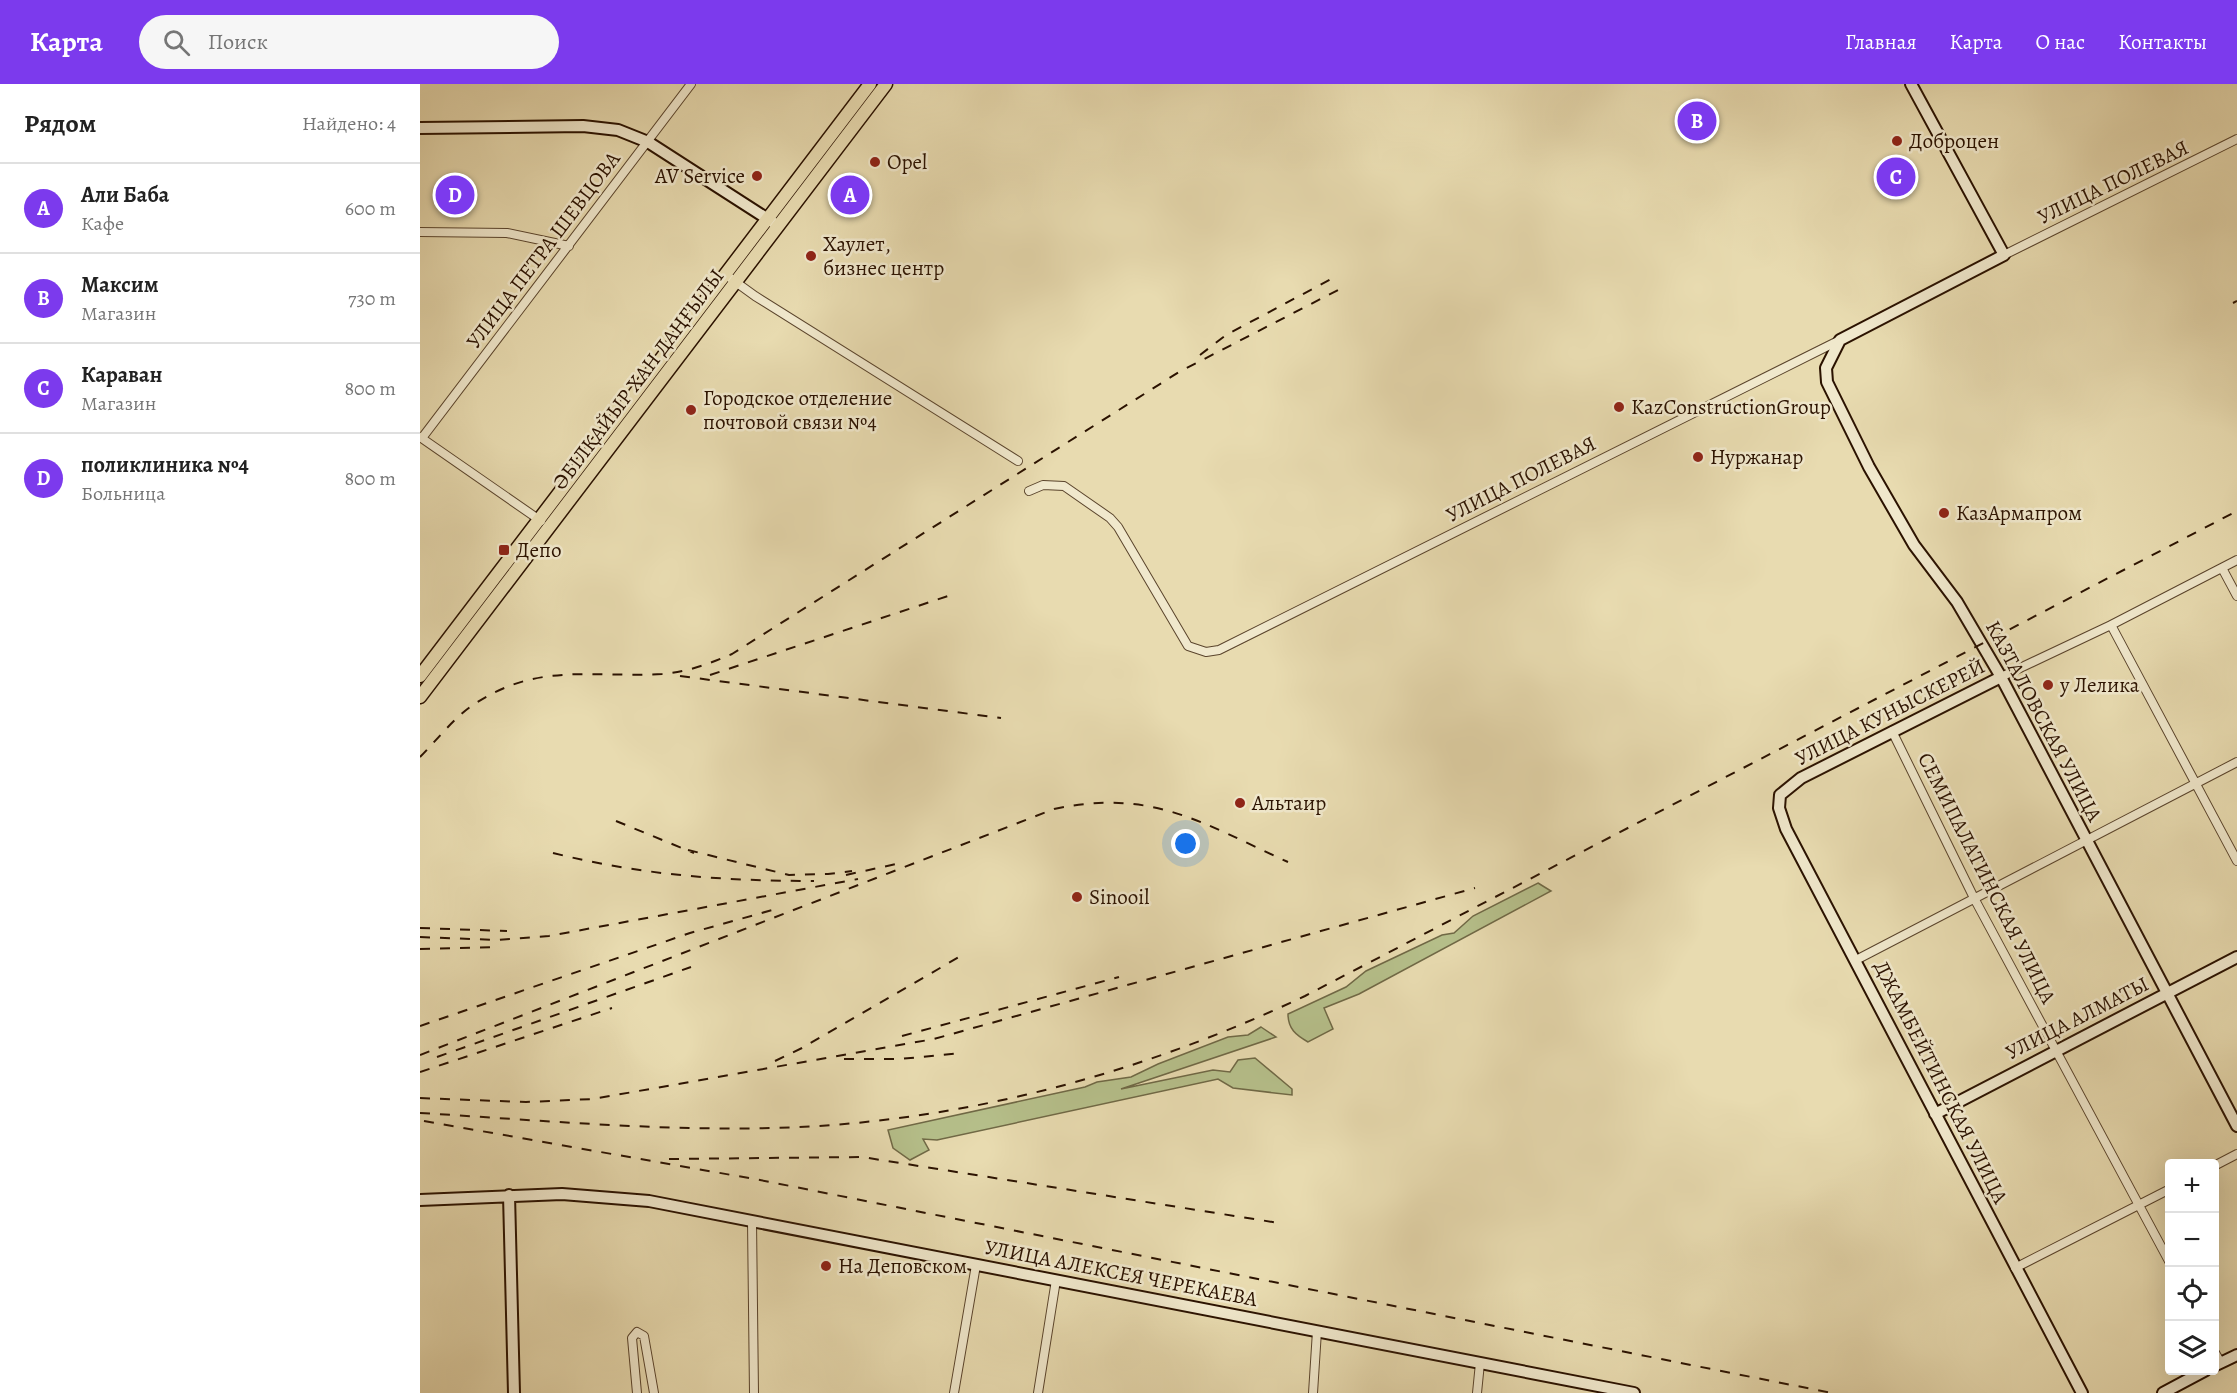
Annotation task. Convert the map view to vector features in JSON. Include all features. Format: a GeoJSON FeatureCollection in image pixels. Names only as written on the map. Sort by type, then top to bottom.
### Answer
{"type":"FeatureCollection","features":[{"type":"Feature","properties":{"kind":"main road","name":"ӘБІЛҚАЙЫР ХАН ДАҢҒЫЛЫ"},"geometry":{"type":"LineString","coordinates":[[731,279],[767,220],[870,84]]}},
{"type":"Feature","properties":{"kind":"main road","name":"ӘБІЛҚАЙЫР ХАН ДАҢҒЫЛЫ"},"geometry":{"type":"LineString","coordinates":[[420,697],[545,524],[731,279],[779,226],[886,84]]}},
{"type":"Feature","properties":{"kind":"main road","name":"ӘБІЛҚАЙЫР ХАН ДАҢҒЫЛЫ"},"geometry":{"type":"LineString","coordinates":[[420,676],[545,524]]}},
{"type":"Feature","properties":{"kind":"street","name":"УЛИЦА ПЕТРА ШЕВЦОВА"},"geometry":{"type":"LineString","coordinates":[[421,437],[691,84]]}},
{"type":"Feature","properties":{"kind":"street"},"geometry":{"type":"LineString","coordinates":[[1840,340],[2004,255],[1911,84]]}},
{"type":"Feature","properties":{"kind":"street"},"geometry":{"type":"LineString","coordinates":[[420,128],[583,126],[618,130],[648,141],[779,226]]}},
{"type":"Feature","properties":{"kind":"street","name":"УЛИЦА ПОЛЕВАЯ"},"geometry":{"type":"LineString","coordinates":[[2004,255],[2237,139]]}},
{"type":"Feature","properties":{"kind":"street"},"geometry":{"type":"LineString","coordinates":[[420,232],[507,233],[569,246]]}},
{"type":"Feature","properties":{"kind":"street"},"geometry":{"type":"LineString","coordinates":[[731,279],[1018,461]]}},
{"type":"Feature","properties":{"kind":"street","name":"УЛИЦА ПОЛЕВАЯ"},"geometry":{"type":"LineString","coordinates":[[1029,491],[1043,485],[1064,486],[1104,514],[1118,527],[1188,646],[1206,652],[1219,650],[1840,340]]}},
{"type":"Feature","properties":{"kind":"street","name":"КАЗТАЛОВСКАЯ УЛИЦА"},"geometry":{"type":"LineString","coordinates":[[1840,340],[1826,368],[1827,382],[1840,411],[1914,545],[1957,602],[2001,677],[2237,1126]]}},
{"type":"Feature","properties":{"kind":"street"},"geometry":{"type":"LineString","coordinates":[[421,437],[545,524]]}},
{"type":"Feature","properties":{"kind":"street","name":"УЛИЦА КУНЫСКЕРЕЙ"},"geometry":{"type":"LineString","coordinates":[[1786,788],[1892,731],[2111,625],[2237,560]]}},
{"type":"Feature","properties":{"kind":"street"},"geometry":{"type":"LineString","coordinates":[[2222,568],[2237,596]]}},
{"type":"Feature","properties":{"kind":"street"},"geometry":{"type":"LineString","coordinates":[[2111,625],[2237,861]]}},
{"type":"Feature","properties":{"kind":"street","name":"СЕМИПАЛАТИНСКАЯ УЛИЦА"},"geometry":{"type":"LineString","coordinates":[[1892,731],[1974,898],[2165,1255]]}},
{"type":"Feature","properties":{"kind":"street"},"geometry":{"type":"LineString","coordinates":[[1856,960],[2237,762]]}},
{"type":"Feature","properties":{"kind":"street","name":"ДЖАМБЕЙТИНСКАЯ УЛИЦА"},"geometry":{"type":"LineString","coordinates":[[1786,788],[1779,802],[1781,816],[2082,1393]]}},
{"type":"Feature","properties":{"kind":"street","name":"УЛИЦА АЛМАТЫ"},"geometry":{"type":"LineString","coordinates":[[1935,1114],[2237,957]]}},
{"type":"Feature","properties":{"kind":"street"},"geometry":{"type":"LineString","coordinates":[[2219,1163],[2237,1154]]}},
{"type":"Feature","properties":{"kind":"street"},"geometry":{"type":"LineString","coordinates":[[2015,1268],[2165,1191]]}},
{"type":"Feature","properties":{"kind":"street","name":"УЛИЦА АЛЕКСЕЯ ЧЕРЕКАЕВА"},"geometry":{"type":"LineString","coordinates":[[420,1200],[562,1194],[625,1197],[1634,1393]]}},
{"type":"Feature","properties":{"kind":"street"},"geometry":{"type":"LineString","coordinates":[[509,1196],[514,1393]]}},
{"type":"Feature","properties":{"kind":"street"},"geometry":{"type":"LineString","coordinates":[[752,1221],[754,1393]]}},
{"type":"Feature","properties":{"kind":"street"},"geometry":{"type":"LineString","coordinates":[[954,1393],[976,1265]]}},
{"type":"Feature","properties":{"kind":"street"},"geometry":{"type":"LineString","coordinates":[[1038,1393],[1056,1280]]}},
{"type":"Feature","properties":{"kind":"street"},"geometry":{"type":"LineString","coordinates":[[1313,1393],[1317,1331]]}},
{"type":"Feature","properties":{"kind":"street"},"geometry":{"type":"LineString","coordinates":[[637,1393],[632,1338],[637,1332],[645,1336],[654,1393]]}},
{"type":"Feature","properties":{"kind":"street"},"geometry":{"type":"LineString","coordinates":[[2219,1364],[2237,1355]]}},
{"type":"Feature","properties":{"kind":"street"},"geometry":{"type":"LineString","coordinates":[[1477,1393],[1480,1363]]}},
{"type":"Feature","properties":{"kind":"street"},"geometry":{"type":"LineString","coordinates":[[2163,1393],[2198,1375]]}},
{"type":"Feature","properties":{"kind":"green space"},"geometry":{"type":"Polygon","coordinates":[[[1538,883],[1551,891],[1359,994],[1324,1008],[1333,1029],[1308,1042],[1291,1028],[1288,1014],[1346,987],[1366,971],[1442,935],[1454,933],[1473,916],[1538,883]]]}},
{"type":"Feature","properties":{"kind":"green space"},"geometry":{"type":"Polygon","coordinates":[[[1261,1027],[1276,1037],[1121,1089],[1213,1070],[1230,1072],[1238,1060],[1255,1058],[1292,1089],[1292,1095],[1233,1088],[1218,1079],[937,1140],[923,1139],[929,1150],[910,1160],[893,1148],[888,1130],[1085,1087],[1097,1082],[1131,1077],[1228,1037],[1248,1035],[1261,1027]]]}},
{"type":"Feature","properties":{"kind":"railway"},"geometry":{"type":"LineString","coordinates":[[1200,355],[1226,335],[1335,277]]}},
{"type":"Feature","properties":{"kind":"railway"},"geometry":{"type":"LineString","coordinates":[[420,757],[468,708],[499,690],[522,682],[567,675],[671,673],[698,667],[732,654],[1179,372],[1340,289]]}},
{"type":"Feature","properties":{"kind":"railway"},"geometry":{"type":"LineString","coordinates":[[2233,303],[2237,301]]}},
{"type":"Feature","properties":{"kind":"railway"},"geometry":{"type":"LineString","coordinates":[[420,1113],[686,1128],[774,1128],[843,1124],[979,1105],[1046,1090],[1112,1071],[1178,1049],[1305,996],[2237,511]]}},
{"type":"Feature","properties":{"kind":"railway"},"geometry":{"type":"LineString","coordinates":[[710,675],[948,596]]}},
{"type":"Feature","properties":{"kind":"railway"},"geometry":{"type":"LineString","coordinates":[[680,676],[1001,718]]}},
{"type":"Feature","properties":{"kind":"railway"},"geometry":{"type":"LineString","coordinates":[[420,1055],[1054,809],[1089,804],[1120,803],[1148,806],[1202,823],[1288,862]]}},
{"type":"Feature","properties":{"kind":"railway"},"geometry":{"type":"LineString","coordinates":[[616,821],[694,853]]}},
{"type":"Feature","properties":{"kind":"railway"},"geometry":{"type":"LineString","coordinates":[[688,850],[789,875],[852,871]]}},
{"type":"Feature","properties":{"kind":"railway"},"geometry":{"type":"LineString","coordinates":[[553,853],[650,872],[747,880],[814,881]]}},
{"type":"Feature","properties":{"kind":"railway"},"geometry":{"type":"LineString","coordinates":[[846,875],[896,864]]}},
{"type":"Feature","properties":{"kind":"railway"},"geometry":{"type":"LineString","coordinates":[[420,937],[496,940],[549,936],[858,879]]}},
{"type":"Feature","properties":{"kind":"railway"},"geometry":{"type":"LineString","coordinates":[[420,1098],[526,1102],[593,1099],[934,1039],[1475,888]]}},
{"type":"Feature","properties":{"kind":"railway"},"geometry":{"type":"LineString","coordinates":[[420,1026],[690,933],[776,909]]}},
{"type":"Feature","properties":{"kind":"railway"},"geometry":{"type":"LineString","coordinates":[[420,928],[507,931]]}},
{"type":"Feature","properties":{"kind":"railway"},"geometry":{"type":"LineString","coordinates":[[420,949],[498,947]]}},
{"type":"Feature","properties":{"kind":"railway"},"geometry":{"type":"LineString","coordinates":[[775,1061],[802,1048],[959,957]]}},
{"type":"Feature","properties":{"kind":"railway"},"geometry":{"type":"LineString","coordinates":[[437,1057],[691,967]]}},
{"type":"Feature","properties":{"kind":"railway"},"geometry":{"type":"LineString","coordinates":[[902,1036],[1119,977]]}},
{"type":"Feature","properties":{"kind":"railway"},"geometry":{"type":"LineString","coordinates":[[420,1072],[612,1008]]}},
{"type":"Feature","properties":{"kind":"railway"},"geometry":{"type":"LineString","coordinates":[[844,1059],[900,1059],[962,1053]]}},
{"type":"Feature","properties":{"kind":"railway"},"geometry":{"type":"LineString","coordinates":[[424,1121],[760,1180],[1832,1393]]}},
{"type":"Feature","properties":{"kind":"railway"},"geometry":{"type":"LineString","coordinates":[[669,1159],[862,1157],[1279,1223]]}},
{"type":"Feature","properties":{"kind":"place","name":"Максим"},"geometry":{"type":"Point","coordinates":[1697,121]}},
{"type":"Feature","properties":{"kind":"place","name":"Доброцен"},"geometry":{"type":"Point","coordinates":[1897,141]}},
{"type":"Feature","properties":{"kind":"place","name":"Opel"},"geometry":{"type":"Point","coordinates":[875,162]}},
{"type":"Feature","properties":{"kind":"place","name":"AV Service"},"geometry":{"type":"Point","coordinates":[757,176]}},
{"type":"Feature","properties":{"kind":"place","name":"Караван"},"geometry":{"type":"Point","coordinates":[1896,177]}},
{"type":"Feature","properties":{"kind":"place","name":"поликлиника №4"},"geometry":{"type":"Point","coordinates":[455,195]}},
{"type":"Feature","properties":{"kind":"place","name":"Али Баба"},"geometry":{"type":"Point","coordinates":[850,195]}},
{"type":"Feature","properties":{"kind":"place","name":"Хаулет, бизнес центр"},"geometry":{"type":"Point","coordinates":[811,256]}},
{"type":"Feature","properties":{"kind":"place","name":"KazConstructionGroup"},"geometry":{"type":"Point","coordinates":[1619,407]}},
{"type":"Feature","properties":{"kind":"place","name":"Городское отделение почтовой связи №4"},"geometry":{"type":"Point","coordinates":[691,410]}},
{"type":"Feature","properties":{"kind":"place","name":"Нуржанар"},"geometry":{"type":"Point","coordinates":[1698,457]}},
{"type":"Feature","properties":{"kind":"place","name":"КазАрмапром"},"geometry":{"type":"Point","coordinates":[1944,513]}},
{"type":"Feature","properties":{"kind":"place","name":"Депо"},"geometry":{"type":"Point","coordinates":[504,550]}},
{"type":"Feature","properties":{"kind":"place","name":"у Лелика"},"geometry":{"type":"Point","coordinates":[2048,685]}},
{"type":"Feature","properties":{"kind":"place","name":"Альтаир"},"geometry":{"type":"Point","coordinates":[1240,803]}},
{"type":"Feature","properties":{"kind":"place","name":"Sinooil"},"geometry":{"type":"Point","coordinates":[1077,897]}},
{"type":"Feature","properties":{"kind":"place","name":"На Деповском"},"geometry":{"type":"Point","coordinates":[826,1266]}}]}
